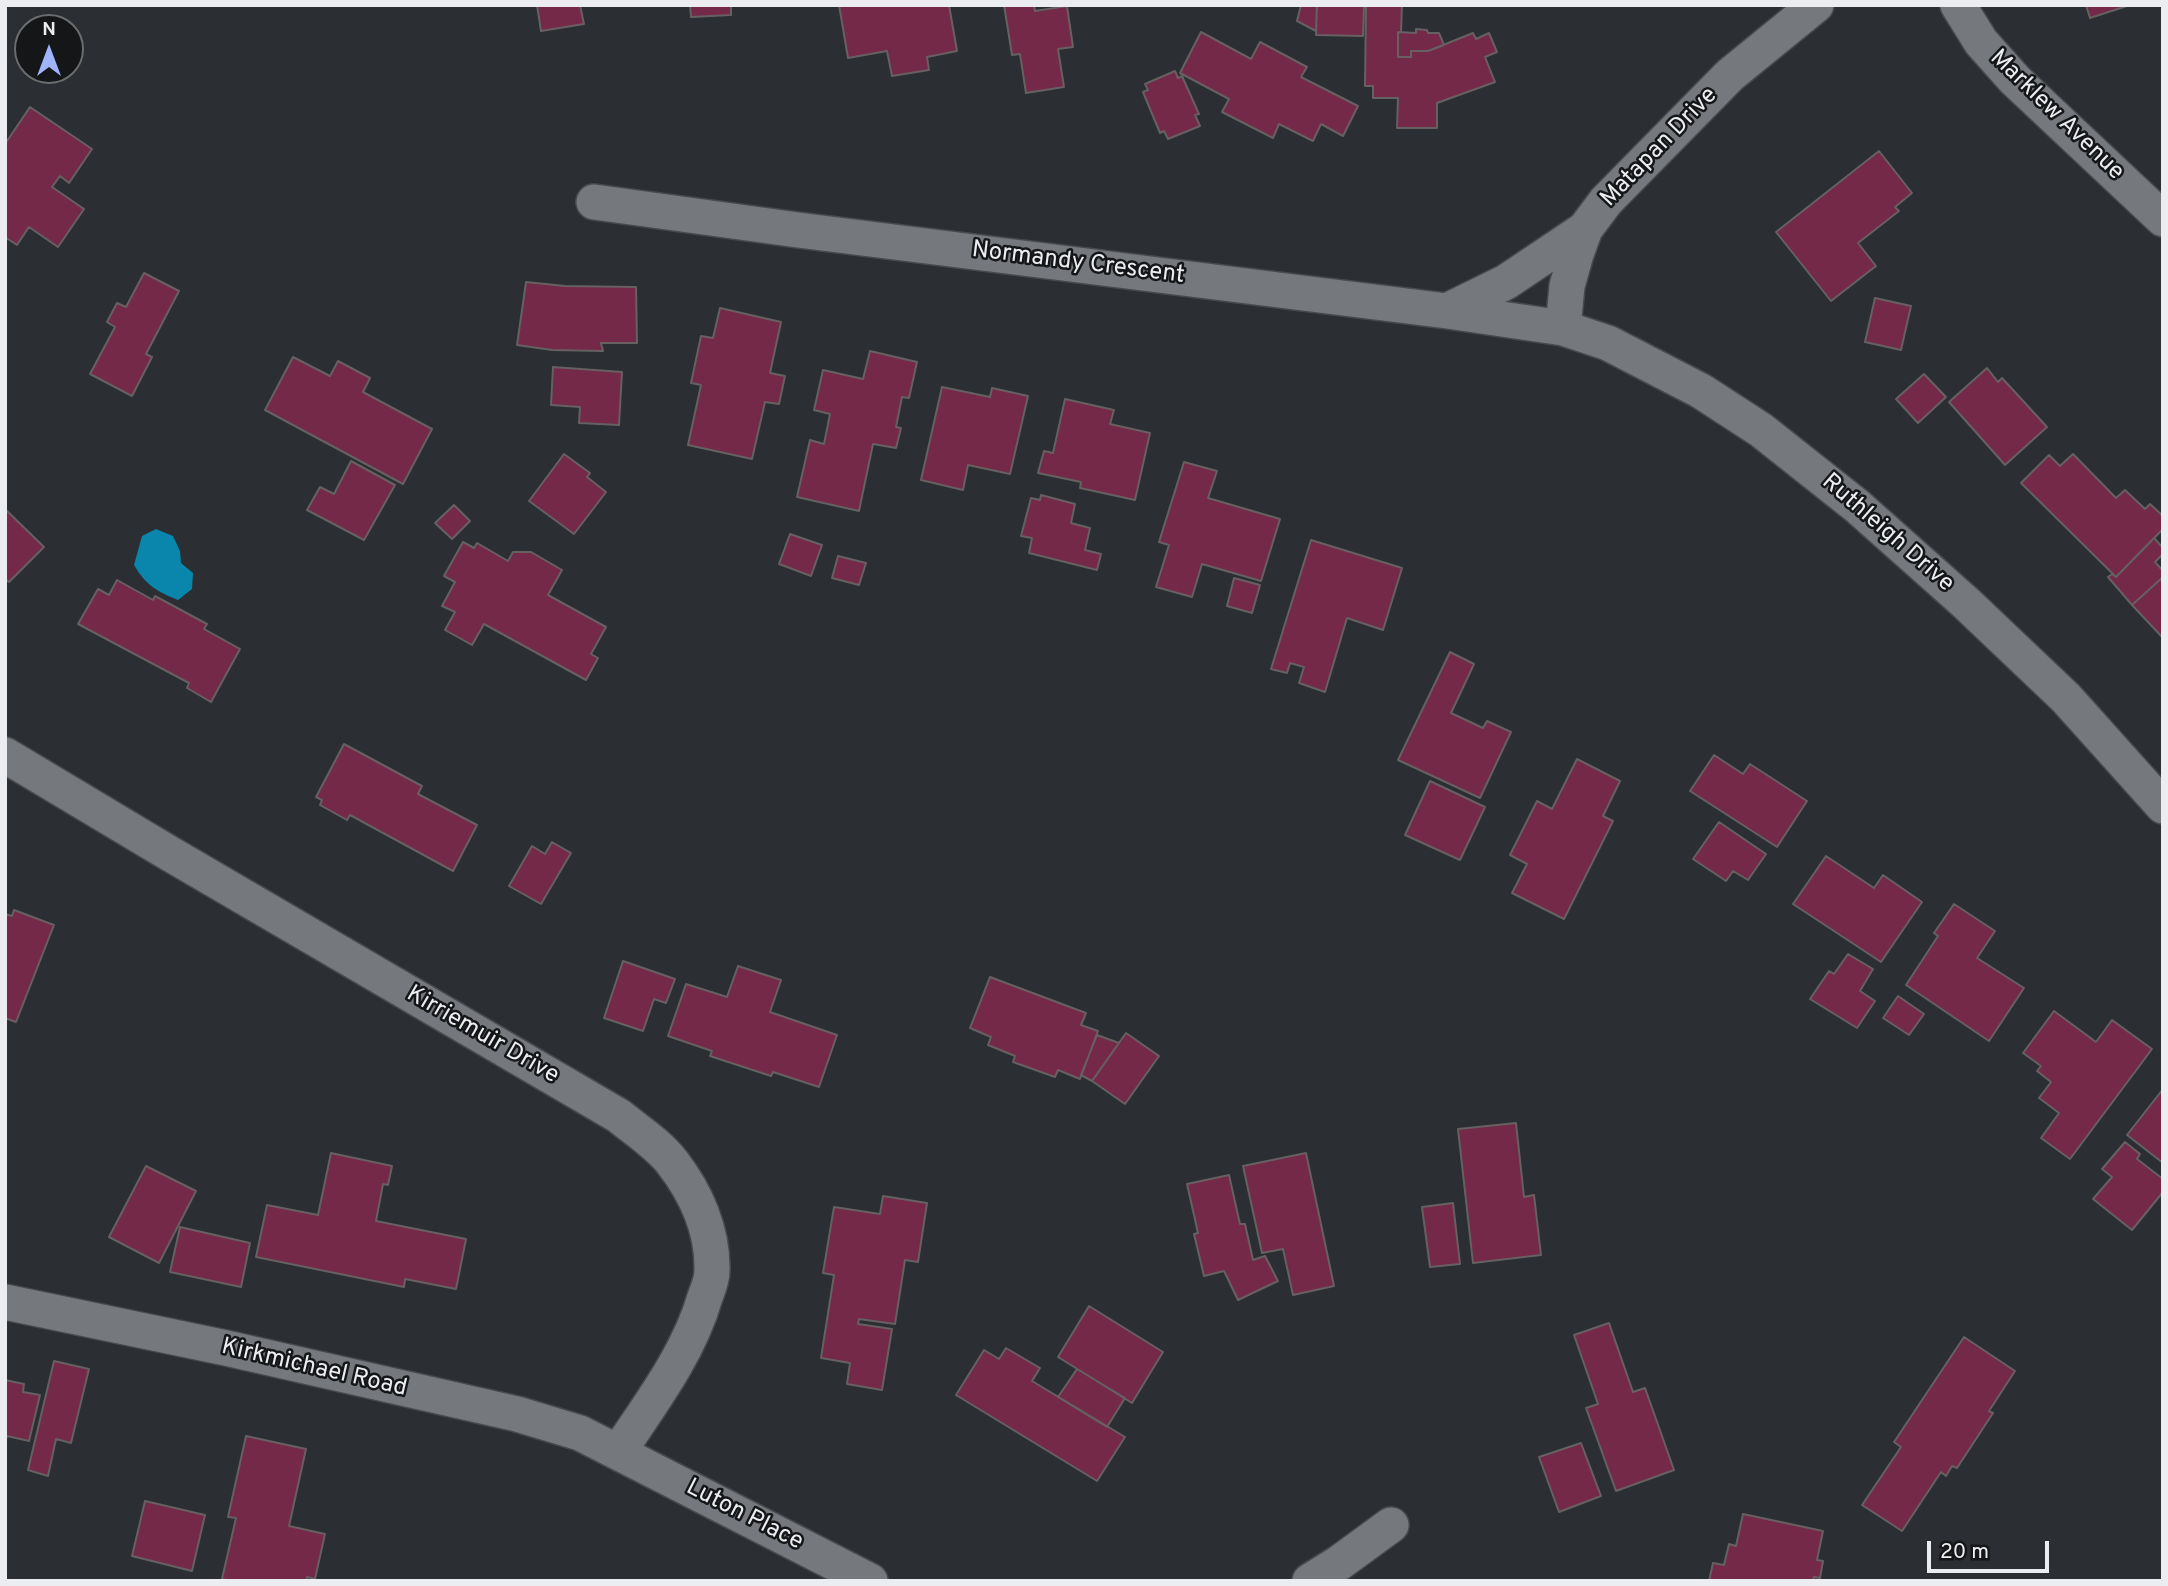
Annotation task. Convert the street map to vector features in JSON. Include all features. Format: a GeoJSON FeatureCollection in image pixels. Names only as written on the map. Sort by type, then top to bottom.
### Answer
{"type":"FeatureCollection","features":[{"type":"Feature","properties":{"kind":"street","name":"Matapan Drive"},"geometry":{"type":"LineString","coordinates":[[1563,328],[1567,286],[1585,229],[1606,201],[1730,75],[1816,5]]}},
{"type":"Feature","properties":{"kind":"street","name":"Marklew Avenue"},"geometry":{"type":"LineString","coordinates":[[1958,5],[1981,42],[2015,80],[2163,219]]}},
{"type":"Feature","properties":{"kind":"street","name":"Normandy Crescent"},"geometry":{"type":"LineString","coordinates":[[594,202],[1563,328]]}},
{"type":"Feature","properties":{"kind":"street"},"geometry":{"type":"LineString","coordinates":[[1447,311],[1506,282],[1585,229]]}},
{"type":"Feature","properties":{"kind":"street","name":"Ruthleigh Drive"},"geometry":{"type":"LineString","coordinates":[[1563,328],[1608,343],[1701,391],[1761,430],[1857,506],[1966,603],[2066,698],[2163,806]]}},
{"type":"Feature","properties":{"kind":"street","name":"Kirriemuir Drive"},"geometry":{"type":"LineString","coordinates":[[5,755],[619,1116],[671,1160],[702,1213],[711,1245],[712,1274],[700,1315],[673,1368],[619,1451]]}},
{"type":"Feature","properties":{"kind":"street","name":"Kirkmichael Road"},"geometry":{"type":"LineString","coordinates":[[5,1302],[226,1348],[517,1414],[580,1433],[619,1451]]}},
{"type":"Feature","properties":{"kind":"street","name":"Luton Place"},"geometry":{"type":"LineString","coordinates":[[619,1451],[870,1581]]}},
{"type":"Feature","properties":{"kind":"street"},"geometry":{"type":"LineString","coordinates":[[1310,1581],[1391,1525]]}},
{"type":"Feature","properties":{"kind":"water"},"geometry":{"type":"Polygon","coordinates":[[[156,529],[173,536],[180,551],[181,563],[193,573],[192,589],[178,600],[152,587],[134,565],[142,536],[156,529]]]}},
{"type":"Feature","properties":{"kind":"building"},"geometry":{"type":"Polygon","coordinates":[[[537,5],[580,5],[584,24],[541,31],[537,5]]]}},
{"type":"Feature","properties":{"kind":"building"},"geometry":{"type":"Polygon","coordinates":[[[690,5],[749,5],[731,6],[731,15],[691,17],[690,5]]]}},
{"type":"Feature","properties":{"kind":"building"},"geometry":{"type":"Polygon","coordinates":[[[839,5],[949,5],[957,51],[927,57],[929,70],[892,76],[887,51],[848,58],[839,5]]]}},
{"type":"Feature","properties":{"kind":"building"},"geometry":{"type":"Polygon","coordinates":[[[1004,5],[1034,5],[1035,11],[1067,6],[1073,47],[1058,49],[1064,87],[1026,93],[1020,54],[1012,55],[1004,5]]]}},
{"type":"Feature","properties":{"kind":"building"},"geometry":{"type":"Polygon","coordinates":[[[1301,5],[1317,5],[1316,31],[1297,21],[1301,5]]]}},
{"type":"Feature","properties":{"kind":"building"},"geometry":{"type":"Polygon","coordinates":[[[1317,5],[1364,5],[1363,36],[1316,35],[1317,5]]]}},
{"type":"Feature","properties":{"kind":"building"},"geometry":{"type":"Polygon","coordinates":[[[1366,5],[1402,5],[1398,57],[1411,57],[1411,51],[1428,51],[1473,33],[1476,39],[1489,33],[1497,52],[1485,57],[1495,82],[1437,103],[1437,128],[1397,128],[1398,98],[1373,98],[1373,86],[1365,86],[1366,5]]]}},
{"type":"Feature","properties":{"kind":"building"},"geometry":{"type":"Polygon","coordinates":[[[2086,5],[2130,5],[2090,18],[2086,5]]]}},
{"type":"Feature","properties":{"kind":"building"},"geometry":{"type":"Polygon","coordinates":[[[1416,29],[1439,33],[1444,45],[1428,51],[1411,51],[1411,57],[1398,57],[1398,32],[1416,33],[1416,29]]]}},
{"type":"Feature","properties":{"kind":"building"},"geometry":{"type":"Polygon","coordinates":[[[1201,32],[1251,59],[1260,42],[1307,67],[1301,77],[1358,106],[1343,136],[1321,124],[1313,141],[1279,124],[1273,138],[1222,112],[1229,99],[1180,73],[1201,32]]]}},
{"type":"Feature","properties":{"kind":"building"},"geometry":{"type":"Polygon","coordinates":[[[1175,71],[1178,78],[1182,76],[1199,114],[1195,115],[1200,126],[1168,139],[1164,131],[1160,133],[1143,92],[1148,90],[1145,84],[1175,71]]]}},
{"type":"Feature","properties":{"kind":"building"},"geometry":{"type":"Polygon","coordinates":[[[30,107],[92,149],[69,183],[60,176],[52,187],[84,209],[58,247],[29,227],[17,245],[5,237],[5,144],[30,107]]]}},
{"type":"Feature","properties":{"kind":"building"},"geometry":{"type":"Polygon","coordinates":[[[1879,151],[1912,193],[1895,207],[1899,211],[1858,243],[1876,266],[1831,301],[1776,232],[1879,151]]]}},
{"type":"Feature","properties":{"kind":"building"},"geometry":{"type":"Polygon","coordinates":[[[144,273],[179,291],[146,354],[152,357],[132,396],[90,374],[115,327],[107,322],[117,303],[126,307],[144,273]]]}},
{"type":"Feature","properties":{"kind":"building"},"geometry":{"type":"Polygon","coordinates":[[[526,282],[565,286],[636,287],[637,343],[601,343],[603,351],[552,350],[517,345],[526,282]]]}},
{"type":"Feature","properties":{"kind":"building"},"geometry":{"type":"Polygon","coordinates":[[[1875,298],[1911,306],[1901,350],[1865,342],[1875,298]]]}},
{"type":"Feature","properties":{"kind":"building"},"geometry":{"type":"Polygon","coordinates":[[[720,308],[781,322],[770,373],[785,376],[779,404],[765,402],[752,459],[688,445],[701,385],[691,383],[701,336],[713,338],[720,308]]]}},
{"type":"Feature","properties":{"kind":"building"},"geometry":{"type":"Polygon","coordinates":[[[870,351],[917,362],[909,398],[902,397],[896,427],[901,428],[896,448],[873,444],[859,511],[797,497],[810,440],[824,444],[830,414],[814,410],[823,370],[863,379],[870,351]]]}},
{"type":"Feature","properties":{"kind":"building"},"geometry":{"type":"Polygon","coordinates":[[[293,357],[330,376],[338,361],[370,378],[363,392],[432,429],[403,484],[265,410],[293,357]]]}},
{"type":"Feature","properties":{"kind":"building"},"geometry":{"type":"Polygon","coordinates":[[[553,367],[622,372],[619,425],[579,423],[580,407],[551,405],[553,367]]]}},
{"type":"Feature","properties":{"kind":"building"},"geometry":{"type":"Polygon","coordinates":[[[1987,368],[1998,382],[2002,378],[2047,427],[2005,465],[1949,402],[1987,368]]]}},
{"type":"Feature","properties":{"kind":"building"},"geometry":{"type":"Polygon","coordinates":[[[1924,374],[1946,397],[1918,423],[1896,399],[1924,374]]]}},
{"type":"Feature","properties":{"kind":"building"},"geometry":{"type":"Polygon","coordinates":[[[942,387],[990,397],[992,388],[1028,396],[1010,474],[968,465],[963,490],[921,480],[942,387]]]}},
{"type":"Feature","properties":{"kind":"building"},"geometry":{"type":"Polygon","coordinates":[[[1065,399],[1114,410],[1110,424],[1150,433],[1135,500],[1080,488],[1081,482],[1038,473],[1044,451],[1053,453],[1065,399]]]}},
{"type":"Feature","properties":{"kind":"building"},"geometry":{"type":"Polygon","coordinates":[[[564,454],[590,473],[587,477],[606,492],[574,534],[529,501],[564,454]]]}},
{"type":"Feature","properties":{"kind":"building"},"geometry":{"type":"Polygon","coordinates":[[[2073,454],[2116,498],[2125,490],[2145,509],[2150,504],[2163,516],[2163,529],[2116,577],[2021,483],[2049,455],[2060,466],[2073,454]]]}},
{"type":"Feature","properties":{"kind":"building"},"geometry":{"type":"Polygon","coordinates":[[[351,461],[395,485],[364,540],[307,510],[320,487],[334,494],[351,461]]]}},
{"type":"Feature","properties":{"kind":"building"},"geometry":{"type":"Polygon","coordinates":[[[1184,462],[1217,471],[1208,498],[1280,519],[1261,581],[1202,564],[1192,597],[1156,587],[1169,545],[1159,542],[1184,462]]]}},
{"type":"Feature","properties":{"kind":"building"},"geometry":{"type":"Polygon","coordinates":[[[1041,495],[1075,504],[1071,523],[1090,528],[1085,550],[1101,554],[1097,570],[1029,553],[1032,538],[1021,536],[1031,498],[1040,500],[1041,495]]]}},
{"type":"Feature","properties":{"kind":"building"},"geometry":{"type":"Polygon","coordinates":[[[454,505],[470,521],[452,539],[435,523],[454,505]]]}},
{"type":"Feature","properties":{"kind":"building"},"geometry":{"type":"Polygon","coordinates":[[[5,509],[44,547],[9,582],[5,579],[5,509]]]}},
{"type":"Feature","properties":{"kind":"building"},"geometry":{"type":"Polygon","coordinates":[[[790,534],[822,545],[811,576],[779,564],[790,534]]]}},
{"type":"Feature","properties":{"kind":"building"},"geometry":{"type":"Polygon","coordinates":[[[2154,538],[2163,548],[2163,554],[2155,562],[2163,571],[2163,577],[2132,605],[2108,577],[2112,574],[2116,577],[2154,538]]]}},
{"type":"Feature","properties":{"kind":"building"},"geometry":{"type":"Polygon","coordinates":[[[1311,540],[1402,568],[1383,630],[1347,618],[1325,692],[1299,683],[1304,667],[1290,663],[1287,673],[1271,669],[1311,540]]]}},
{"type":"Feature","properties":{"kind":"building"},"geometry":{"type":"Polygon","coordinates":[[[463,542],[474,548],[477,543],[508,561],[513,552],[531,552],[562,570],[548,595],[606,627],[591,654],[598,658],[586,680],[484,624],[472,645],[445,630],[455,612],[442,606],[455,582],[444,576],[463,542]]]}},
{"type":"Feature","properties":{"kind":"building"},"geometry":{"type":"Polygon","coordinates":[[[838,556],[866,563],[859,585],[832,578],[838,556]]]}},
{"type":"Feature","properties":{"kind":"building"},"geometry":{"type":"Polygon","coordinates":[[[2163,577],[2163,638],[2132,605],[2163,577]]]}},
{"type":"Feature","properties":{"kind":"building"},"geometry":{"type":"Polygon","coordinates":[[[1234,578],[1260,585],[1252,613],[1227,606],[1234,578]]]}},
{"type":"Feature","properties":{"kind":"building"},"geometry":{"type":"Polygon","coordinates":[[[117,580],[153,600],[155,596],[207,624],[204,629],[240,649],[211,702],[187,688],[189,683],[78,624],[98,589],[109,595],[117,580]]]}},
{"type":"Feature","properties":{"kind":"building"},"geometry":{"type":"Polygon","coordinates":[[[1450,652],[1474,664],[1451,713],[1483,728],[1487,721],[1511,732],[1480,798],[1398,760],[1450,652]]]}},
{"type":"Feature","properties":{"kind":"building"},"geometry":{"type":"Polygon","coordinates":[[[344,744],[422,786],[418,794],[477,825],[453,871],[350,815],[347,820],[320,805],[322,800],[316,797],[344,744]]]}},
{"type":"Feature","properties":{"kind":"building"},"geometry":{"type":"Polygon","coordinates":[[[1714,755],[1743,774],[1750,764],[1807,801],[1777,847],[1690,791],[1714,755]]]}},
{"type":"Feature","properties":{"kind":"building"},"geometry":{"type":"Polygon","coordinates":[[[1577,759],[1620,781],[1603,816],[1613,821],[1564,919],[1512,893],[1527,864],[1510,855],[1537,801],[1552,809],[1577,759]]]}},
{"type":"Feature","properties":{"kind":"building"},"geometry":{"type":"Polygon","coordinates":[[[1430,781],[1485,807],[1460,860],[1405,835],[1430,781]]]}},
{"type":"Feature","properties":{"kind":"building"},"geometry":{"type":"Polygon","coordinates":[[[1719,822],[1766,854],[1748,880],[1733,871],[1726,881],[1693,859],[1719,822]]]}},
{"type":"Feature","properties":{"kind":"building"},"geometry":{"type":"Polygon","coordinates":[[[552,842],[571,853],[541,904],[509,886],[532,846],[545,854],[552,842]]]}},
{"type":"Feature","properties":{"kind":"building"},"geometry":{"type":"Polygon","coordinates":[[[1826,856],[1874,888],[1883,875],[1922,902],[1881,962],[1793,904],[1826,856]]]}},
{"type":"Feature","properties":{"kind":"building"},"geometry":{"type":"Polygon","coordinates":[[[1954,904],[1995,931],[1977,958],[2024,988],[1989,1041],[1906,985],[1938,936],[1934,933],[1954,904]]]}},
{"type":"Feature","properties":{"kind":"building"},"geometry":{"type":"Polygon","coordinates":[[[14,910],[54,925],[16,1022],[5,1018],[5,914],[12,916],[14,910]]]}},
{"type":"Feature","properties":{"kind":"building"},"geometry":{"type":"Polygon","coordinates":[[[1848,954],[1873,969],[1860,991],[1875,1001],[1857,1028],[1810,999],[1829,971],[1834,974],[1848,954]]]}},
{"type":"Feature","properties":{"kind":"building"},"geometry":{"type":"Polygon","coordinates":[[[623,961],[675,979],[666,1003],[654,999],[643,1031],[604,1018],[623,961]]]}},
{"type":"Feature","properties":{"kind":"building"},"geometry":{"type":"Polygon","coordinates":[[[738,966],[781,980],[770,1012],[837,1035],[819,1087],[773,1072],[771,1076],[710,1056],[712,1051],[668,1036],[686,984],[727,997],[738,966]]]}},
{"type":"Feature","properties":{"kind":"building"},"geometry":{"type":"Polygon","coordinates":[[[990,977],[1086,1013],[1081,1025],[1098,1031],[1080,1079],[1058,1070],[1055,1077],[1013,1062],[1015,1056],[988,1045],[991,1037],[970,1028],[990,977]]]}},
{"type":"Feature","properties":{"kind":"building"},"geometry":{"type":"Polygon","coordinates":[[[1898,996],[1924,1014],[1909,1035],[1883,1018],[1898,996]]]}},
{"type":"Feature","properties":{"kind":"building"},"geometry":{"type":"Polygon","coordinates":[[[2054,1011],[2096,1042],[2112,1020],[2152,1049],[2070,1159],[2041,1138],[2059,1113],[2039,1098],[2051,1082],[2037,1071],[2041,1066],[2023,1053],[2054,1011]]]}},
{"type":"Feature","properties":{"kind":"building"},"geometry":{"type":"Polygon","coordinates":[[[1126,1033],[1159,1056],[1125,1104],[1092,1081],[1126,1033]]]}},
{"type":"Feature","properties":{"kind":"building"},"geometry":{"type":"Polygon","coordinates":[[[1097,1035],[1119,1043],[1092,1081],[1081,1075],[1097,1035]]]}},
{"type":"Feature","properties":{"kind":"building"},"geometry":{"type":"Polygon","coordinates":[[[2163,1089],[2163,1163],[2127,1135],[2163,1089]]]}},
{"type":"Feature","properties":{"kind":"building"},"geometry":{"type":"Polygon","coordinates":[[[1516,1123],[1524,1197],[1534,1195],[1541,1255],[1473,1263],[1458,1129],[1516,1123]]]}},
{"type":"Feature","properties":{"kind":"building"},"geometry":{"type":"Polygon","coordinates":[[[2125,1142],[2140,1154],[2137,1159],[2163,1179],[2163,1192],[2132,1230],[2093,1199],[2112,1177],[2102,1169],[2125,1142]]]}},
{"type":"Feature","properties":{"kind":"building"},"geometry":{"type":"Polygon","coordinates":[[[331,1153],[392,1166],[388,1185],[383,1184],[376,1221],[466,1239],[456,1289],[405,1279],[404,1287],[256,1257],[267,1205],[318,1215],[331,1153]]]}},
{"type":"Feature","properties":{"kind":"building"},"geometry":{"type":"Polygon","coordinates":[[[1306,1153],[1334,1286],[1293,1295],[1283,1249],[1262,1253],[1243,1166],[1306,1153]]]}},
{"type":"Feature","properties":{"kind":"building"},"geometry":{"type":"Polygon","coordinates":[[[146,1166],[196,1191],[159,1263],[109,1237],[146,1166]]]}},
{"type":"Feature","properties":{"kind":"building"},"geometry":{"type":"Polygon","coordinates":[[[1229,1175],[1240,1224],[1245,1224],[1253,1260],[1265,1256],[1278,1281],[1238,1300],[1224,1271],[1204,1276],[1194,1234],[1198,1233],[1187,1184],[1229,1175]]]}},
{"type":"Feature","properties":{"kind":"building"},"geometry":{"type":"Polygon","coordinates":[[[883,1196],[927,1203],[918,1262],[905,1260],[895,1324],[859,1319],[858,1324],[892,1329],[882,1390],[847,1384],[850,1363],[821,1358],[834,1275],[823,1273],[834,1207],[880,1214],[883,1196]]]}},
{"type":"Feature","properties":{"kind":"building"},"geometry":{"type":"Polygon","coordinates":[[[1453,1203],[1460,1264],[1430,1267],[1422,1207],[1453,1203]]]}},
{"type":"Feature","properties":{"kind":"building"},"geometry":{"type":"Polygon","coordinates":[[[180,1227],[250,1243],[241,1287],[170,1272],[180,1227]]]}},
{"type":"Feature","properties":{"kind":"building"},"geometry":{"type":"Polygon","coordinates":[[[1089,1306],[1163,1352],[1132,1403],[1058,1357],[1089,1306]]]}},
{"type":"Feature","properties":{"kind":"building"},"geometry":{"type":"Polygon","coordinates":[[[1609,1323],[1633,1392],[1645,1388],[1674,1470],[1616,1491],[1586,1408],[1598,1404],[1574,1335],[1609,1323]]]}},
{"type":"Feature","properties":{"kind":"building"},"geometry":{"type":"Polygon","coordinates":[[[1964,1337],[2015,1371],[1989,1411],[1993,1413],[1957,1468],[1952,1466],[1946,1476],[1941,1472],[1902,1531],[1862,1505],[1901,1447],[1894,1442],[1964,1337]]]}},
{"type":"Feature","properties":{"kind":"building"},"geometry":{"type":"Polygon","coordinates":[[[1006,1348],[1040,1368],[1032,1381],[1125,1437],[1097,1481],[956,1395],[984,1350],[999,1359],[1006,1348]]]}},
{"type":"Feature","properties":{"kind":"building"},"geometry":{"type":"Polygon","coordinates":[[[54,1361],[89,1369],[71,1443],[56,1439],[48,1476],[28,1470],[54,1361]]]}},
{"type":"Feature","properties":{"kind":"building"},"geometry":{"type":"Polygon","coordinates":[[[1077,1369],[1125,1398],[1107,1427],[1058,1397],[1077,1369]]]}},
{"type":"Feature","properties":{"kind":"building"},"geometry":{"type":"Polygon","coordinates":[[[5,1380],[24,1384],[23,1392],[40,1395],[29,1441],[7,1436],[5,1443],[5,1380]]]}},
{"type":"Feature","properties":{"kind":"building"},"geometry":{"type":"Polygon","coordinates":[[[246,1436],[306,1449],[289,1526],[325,1534],[315,1579],[222,1579],[236,1518],[228,1517],[246,1436]]]}},
{"type":"Feature","properties":{"kind":"building"},"geometry":{"type":"Polygon","coordinates":[[[1581,1443],[1601,1496],[1559,1512],[1539,1457],[1581,1443]]]}},
{"type":"Feature","properties":{"kind":"building"},"geometry":{"type":"Polygon","coordinates":[[[145,1501],[205,1515],[192,1571],[132,1556],[145,1501]]]}},
{"type":"Feature","properties":{"kind":"building"},"geometry":{"type":"Polygon","coordinates":[[[1743,1514],[1823,1531],[1817,1560],[1823,1561],[1820,1578],[1814,1577],[1813,1581],[1709,1581],[1713,1563],[1724,1565],[1729,1544],[1736,1546],[1743,1514]]]}}]}
